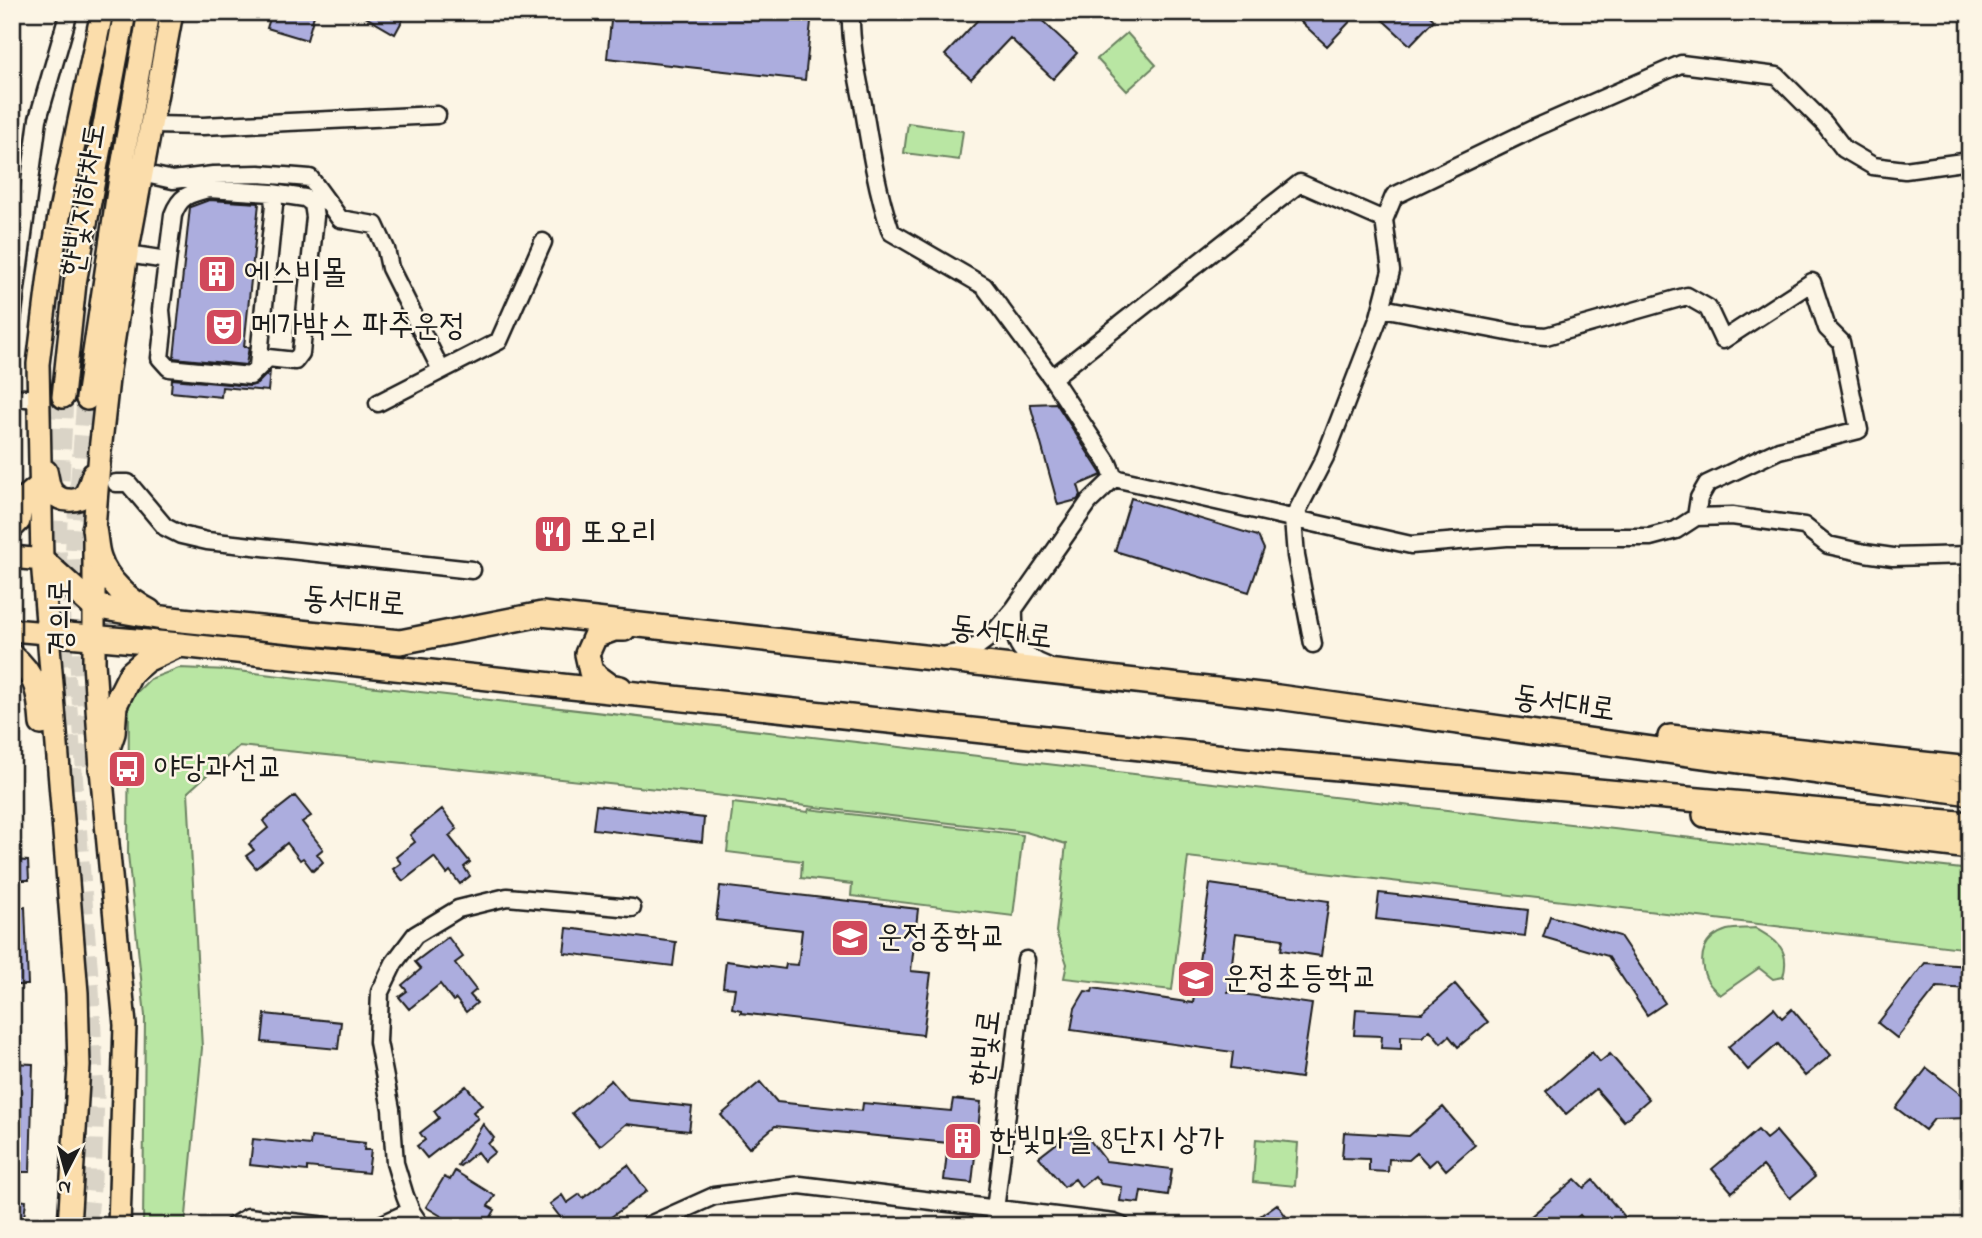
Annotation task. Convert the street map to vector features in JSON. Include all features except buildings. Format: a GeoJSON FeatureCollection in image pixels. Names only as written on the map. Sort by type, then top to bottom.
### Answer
{"type":"FeatureCollection","features":[{"type":"Feature","properties":{"kind":"highway"},"geometry":{"type":"LineString","coordinates":[[94,529],[99,559],[116,586],[136,605],[162,618]]}},
{"type":"Feature","properties":{"kind":"highway"},"geometry":{"type":"LineString","coordinates":[[42,560],[93,606]]}},
{"type":"Feature","properties":{"kind":"highway","name":"동서대로"},"geometry":{"type":"LineString","coordinates":[[93,606],[162,618],[400,642],[542,614],[1278,697],[1970,793]]}},
{"type":"Feature","properties":{"kind":"highway"},"geometry":{"type":"LineString","coordinates":[[656,696],[610,686],[591,672],[587,654],[595,636],[614,629],[666,628]]}},
{"type":"Feature","properties":{"kind":"highway","name":"동서대로"},"geometry":{"type":"LineString","coordinates":[[47,633],[1271,762],[1970,824]]}},
{"type":"Feature","properties":{"kind":"highway"},"geometry":{"type":"LineString","coordinates":[[101,769],[113,733],[115,705],[131,673],[146,660],[180,645]]}},
{"type":"Feature","properties":{"kind":"highway"},"geometry":{"type":"LineString","coordinates":[[1278,697],[1970,769]]}},
{"type":"Feature","properties":{"kind":"highway"},"geometry":{"type":"LineString","coordinates":[[1271,762],[1970,846]]}},
{"type":"Feature","properties":{"kind":"main road","name":"경의로"},"geometry":{"type":"LineString","coordinates":[[69,1226],[79,1066],[77,993],[42,560],[38,364],[49,275],[72,149],[102,12]]}},
{"type":"Feature","properties":{"kind":"main road"},"geometry":{"type":"LineString","coordinates":[[63,397],[75,283],[125,12]]}},
{"type":"Feature","properties":{"kind":"main road","name":"한빛지하차도"},"geometry":{"type":"LineString","coordinates":[[88,399],[118,191],[149,12]]}},
{"type":"Feature","properties":{"kind":"main road","name":"경의로"},"geometry":{"type":"LineString","coordinates":[[120,1226],[125,1025],[101,769],[93,636],[94,529],[109,370],[141,173],[172,12]]}},
{"type":"Feature","properties":{"kind":"main road"},"geometry":{"type":"LineString","coordinates":[[41,463],[47,473],[50,489],[67,500],[82,497],[91,485],[91,475],[99,467]]}},
{"type":"Feature","properties":{"kind":"main road"},"geometry":{"type":"LineString","coordinates":[[12,527],[19,521],[22,500],[40,485]]}},
{"type":"Feature","properties":{"kind":"main road"},"geometry":{"type":"LineString","coordinates":[[12,557],[42,560]]}},
{"type":"Feature","properties":{"kind":"main road"},"geometry":{"type":"LineString","coordinates":[[12,630],[47,633]]}},
{"type":"Feature","properties":{"kind":"main road"},"geometry":{"type":"LineString","coordinates":[[12,655],[33,678],[40,707],[43,744],[58,766]]}},
{"type":"Feature","properties":{"kind":"street"},"geometry":{"type":"LineString","coordinates":[[12,320],[38,119],[69,12]]}},
{"type":"Feature","properties":{"kind":"street"},"geometry":{"type":"LineString","coordinates":[[851,12],[855,58],[869,141],[883,208],[891,232],[984,286],[1052,378],[1108,463],[1114,478]]}},
{"type":"Feature","properties":{"kind":"street"},"geometry":{"type":"LineString","coordinates":[[1313,644],[1296,556],[1293,519],[1325,457],[1382,308],[1391,271],[1384,220],[1394,196],[1535,128],[1681,64],[1777,76],[1824,123],[1844,149],[1874,166],[1905,170],[1970,161]]}},
{"type":"Feature","properties":{"kind":"street"},"geometry":{"type":"LineString","coordinates":[[151,125],[203,126],[437,115]]}},
{"type":"Feature","properties":{"kind":"street"},"geometry":{"type":"LineString","coordinates":[[141,173],[173,180],[259,174],[310,178],[340,219],[375,225],[386,249],[390,268],[441,370]]}},
{"type":"Feature","properties":{"kind":"street"},"geometry":{"type":"LineString","coordinates":[[1052,378],[1300,183],[1384,220]]}},
{"type":"Feature","properties":{"kind":"street"},"geometry":{"type":"LineString","coordinates":[[208,189],[272,193],[305,198],[313,204],[316,217],[301,353],[295,361],[268,359],[250,376],[169,368],[160,358],[162,310],[173,215],[178,202],[191,193],[208,189]]}},
{"type":"Feature","properties":{"kind":"street"},"geometry":{"type":"LineString","coordinates":[[258,366],[274,205],[272,193]]}},
{"type":"Feature","properties":{"kind":"street"},"geometry":{"type":"LineString","coordinates":[[12,215],[23,232]]}},
{"type":"Feature","properties":{"kind":"street"},"geometry":{"type":"LineString","coordinates":[[378,403],[499,341],[543,242]]}},
{"type":"Feature","properties":{"kind":"street"},"geometry":{"type":"LineString","coordinates":[[127,254],[167,260]]}},
{"type":"Feature","properties":{"kind":"street"},"geometry":{"type":"LineString","coordinates":[[1382,308],[1518,334],[1546,335],[1687,296],[1708,308],[1723,340],[1812,282],[1827,328],[1841,342],[1859,430],[1779,450],[1707,484],[1699,498],[1696,517]]}},
{"type":"Feature","properties":{"kind":"street"},"geometry":{"type":"LineString","coordinates":[[12,397],[39,399]]}},
{"type":"Feature","properties":{"kind":"street"},"geometry":{"type":"LineString","coordinates":[[1114,478],[1411,545],[1507,537],[1650,537],[1676,530],[1696,517],[1732,516],[1804,526],[1828,545],[1884,555],[1970,555]]}},
{"type":"Feature","properties":{"kind":"street"},"geometry":{"type":"LineString","coordinates":[[927,657],[954,654],[979,645],[991,636],[1014,609],[1088,502],[1114,478]]}},
{"type":"Feature","properties":{"kind":"street"},"geometry":{"type":"LineString","coordinates":[[116,482],[128,483],[164,527],[181,535],[207,541],[472,570]]}},
{"type":"Feature","properties":{"kind":"street"},"geometry":{"type":"LineString","coordinates":[[1014,609],[1013,631],[1018,646],[1028,657],[1044,666],[1080,674]]}},
{"type":"Feature","properties":{"kind":"street"},"geometry":{"type":"LineString","coordinates":[[421,1226],[405,1196],[396,1163],[391,1109],[378,1042],[380,992],[394,963],[415,935],[458,909],[507,897],[632,908]]}},
{"type":"Feature","properties":{"kind":"street","name":"한빛로"},"geometry":{"type":"LineString","coordinates":[[993,1226],[1026,960]]}},
{"type":"Feature","properties":{"kind":"street"},"geometry":{"type":"LineString","coordinates":[[647,1226],[714,1196],[800,1185],[1122,1226]]}},
{"type":"Feature","properties":{"kind":"street"},"geometry":{"type":"LineString","coordinates":[[378,1226],[411,1211]]}},
{"type":"Feature","properties":{"kind":"street"},"geometry":{"type":"LineString","coordinates":[[233,1226],[248,1217],[327,1226]]}},
{"type":"Feature","properties":{"kind":"green space"},"geometry":{"type":"Polygon","coordinates":[[[1127,33],[1156,65],[1127,91],[1097,59],[1127,33]]]}},
{"type":"Feature","properties":{"kind":"green space"},"geometry":{"type":"Polygon","coordinates":[[[908,123],[963,131],[959,160],[904,153],[908,123]]]}},
{"type":"Feature","properties":{"kind":"green space"},"geometry":{"type":"Polygon","coordinates":[[[179,668],[229,670],[1970,870],[1970,949],[1188,857],[1172,990],[1064,978],[1067,964],[1056,932],[1066,844],[1026,832],[715,795],[239,746],[188,792],[202,1048],[185,1226],[143,1226],[145,1016],[128,854],[129,700],[150,679],[179,668]]]}},
{"type":"Feature","properties":{"kind":"green space"},"geometry":{"type":"Polygon","coordinates":[[[733,803],[808,812],[809,809],[1023,835],[1013,916],[851,896],[852,884],[801,878],[802,861],[727,852],[733,803]]]}},
{"type":"Feature","properties":{"kind":"green space"},"geometry":{"type":"Polygon","coordinates":[[[1755,928],[1780,947],[1785,959],[1783,977],[1773,979],[1759,968],[1720,995],[1710,985],[1703,970],[1704,948],[1719,933],[1730,929],[1755,928]]]}},
{"type":"Feature","properties":{"kind":"green space"},"geometry":{"type":"Polygon","coordinates":[[[1256,1139],[1298,1143],[1295,1186],[1253,1182],[1256,1139]]]}},
{"type":"Feature","properties":{"kind":"tunnel"},"geometry":{"type":"LineString","coordinates":[[63,397],[56,544],[89,989],[94,1098],[86,1226]]}},
{"type":"Feature","properties":{"kind":"tunnel"},"geometry":{"type":"LineString","coordinates":[[86,766],[75,557],[87,399]]}},
{"type":"Feature","properties":{"kind":"place","name":"에스비몰"},"geometry":{"type":"Point","coordinates":[217,274]}},
{"type":"Feature","properties":{"kind":"place","name":"메가박스 파주운정"},"geometry":{"type":"Point","coordinates":[224,327]}},
{"type":"Feature","properties":{"kind":"place","name":"또오리"},"geometry":{"type":"Point","coordinates":[553,534]}},
{"type":"Feature","properties":{"kind":"place","name":"야당과선교"},"geometry":{"type":"Point","coordinates":[127,769]}},
{"type":"Feature","properties":{"kind":"place","name":"운정중학교"},"geometry":{"type":"Point","coordinates":[850,938]}},
{"type":"Feature","properties":{"kind":"place","name":"운정초등학교"},"geometry":{"type":"Point","coordinates":[1196,979]}},
{"type":"Feature","properties":{"kind":"place","name":"한빛마을 8단지 상가"},"geometry":{"type":"Point","coordinates":[963,1141]}}]}
